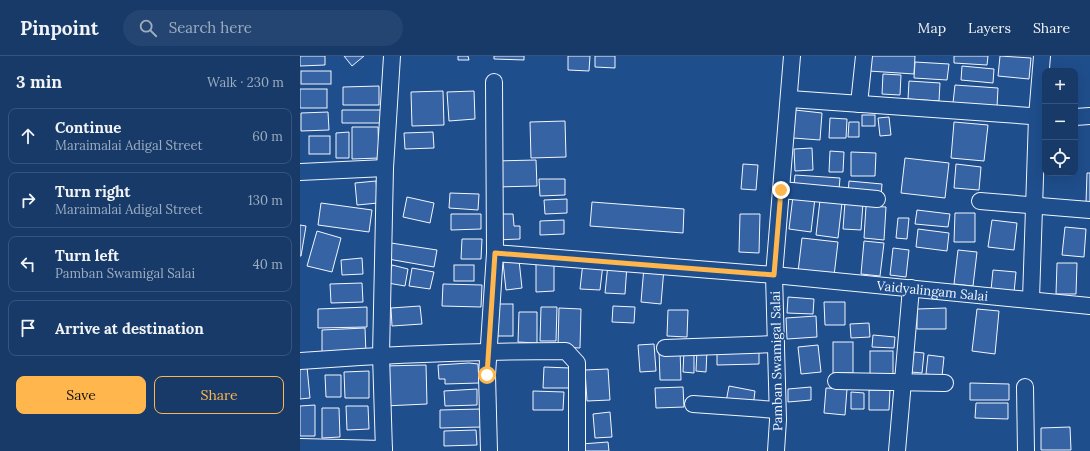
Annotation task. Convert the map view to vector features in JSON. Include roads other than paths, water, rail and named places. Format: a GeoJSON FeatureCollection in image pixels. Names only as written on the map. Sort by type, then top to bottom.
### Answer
{"type":"FeatureCollection","features":[{"type":"Feature","properties":{"kind":"street"},"geometry":{"type":"LineString","coordinates":[[300,447],[384,450],[381,355],[385,168],[392,56]]}},
{"type":"Feature","properties":{"kind":"street","name":"Pamban Swamigal Salai"},"geometry":{"type":"LineString","coordinates":[[776,451],[777,410],[774,275],[790,99],[792,56]]}},
{"type":"Feature","properties":{"kind":"street"},"geometry":{"type":"LineString","coordinates":[[859,104],[864,56]]}},
{"type":"Feature","properties":{"kind":"street"},"geometry":{"type":"LineString","coordinates":[[1031,299],[1041,117],[1042,56]]}},
{"type":"Feature","properties":{"kind":"street"},"geometry":{"type":"LineString","coordinates":[[490,451],[488,351],[495,253],[494,82]]}},
{"type":"Feature","properties":{"kind":"street"},"geometry":{"type":"LineString","coordinates":[[790,99],[1041,117]]}},
{"type":"Feature","properties":{"kind":"street"},"geometry":{"type":"LineString","coordinates":[[1078,117],[1090,116]]}},
{"type":"Feature","properties":{"kind":"street"},"geometry":{"type":"LineString","coordinates":[[300,172],[385,168]]}},
{"type":"Feature","properties":{"kind":"street"},"geometry":{"type":"LineString","coordinates":[[781,190],[877,199]]}},
{"type":"Feature","properties":{"kind":"street"},"geometry":{"type":"LineString","coordinates":[[980,201],[1090,210]]}},
{"type":"Feature","properties":{"kind":"street","name":"Vaidyalingam Salai"},"geometry":{"type":"LineString","coordinates":[[495,253],[774,275],[1031,299],[1090,306]]}},
{"type":"Feature","properties":{"kind":"street"},"geometry":{"type":"LineString","coordinates":[[896,451],[911,288]]}},
{"type":"Feature","properties":{"kind":"street"},"geometry":{"type":"LineString","coordinates":[[665,348],[776,344]]}},
{"type":"Feature","properties":{"kind":"street"},"geometry":{"type":"LineString","coordinates":[[300,361],[381,355],[488,351],[566,351],[578,363],[577,451]]}},
{"type":"Feature","properties":{"kind":"street"},"geometry":{"type":"LineString","coordinates":[[836,381],[945,383]]}},
{"type":"Feature","properties":{"kind":"street"},"geometry":{"type":"LineString","coordinates":[[1025,387],[1026,451]]}},
{"type":"Feature","properties":{"kind":"street"},"geometry":{"type":"LineString","coordinates":[[693,404],[777,410]]}}]}
